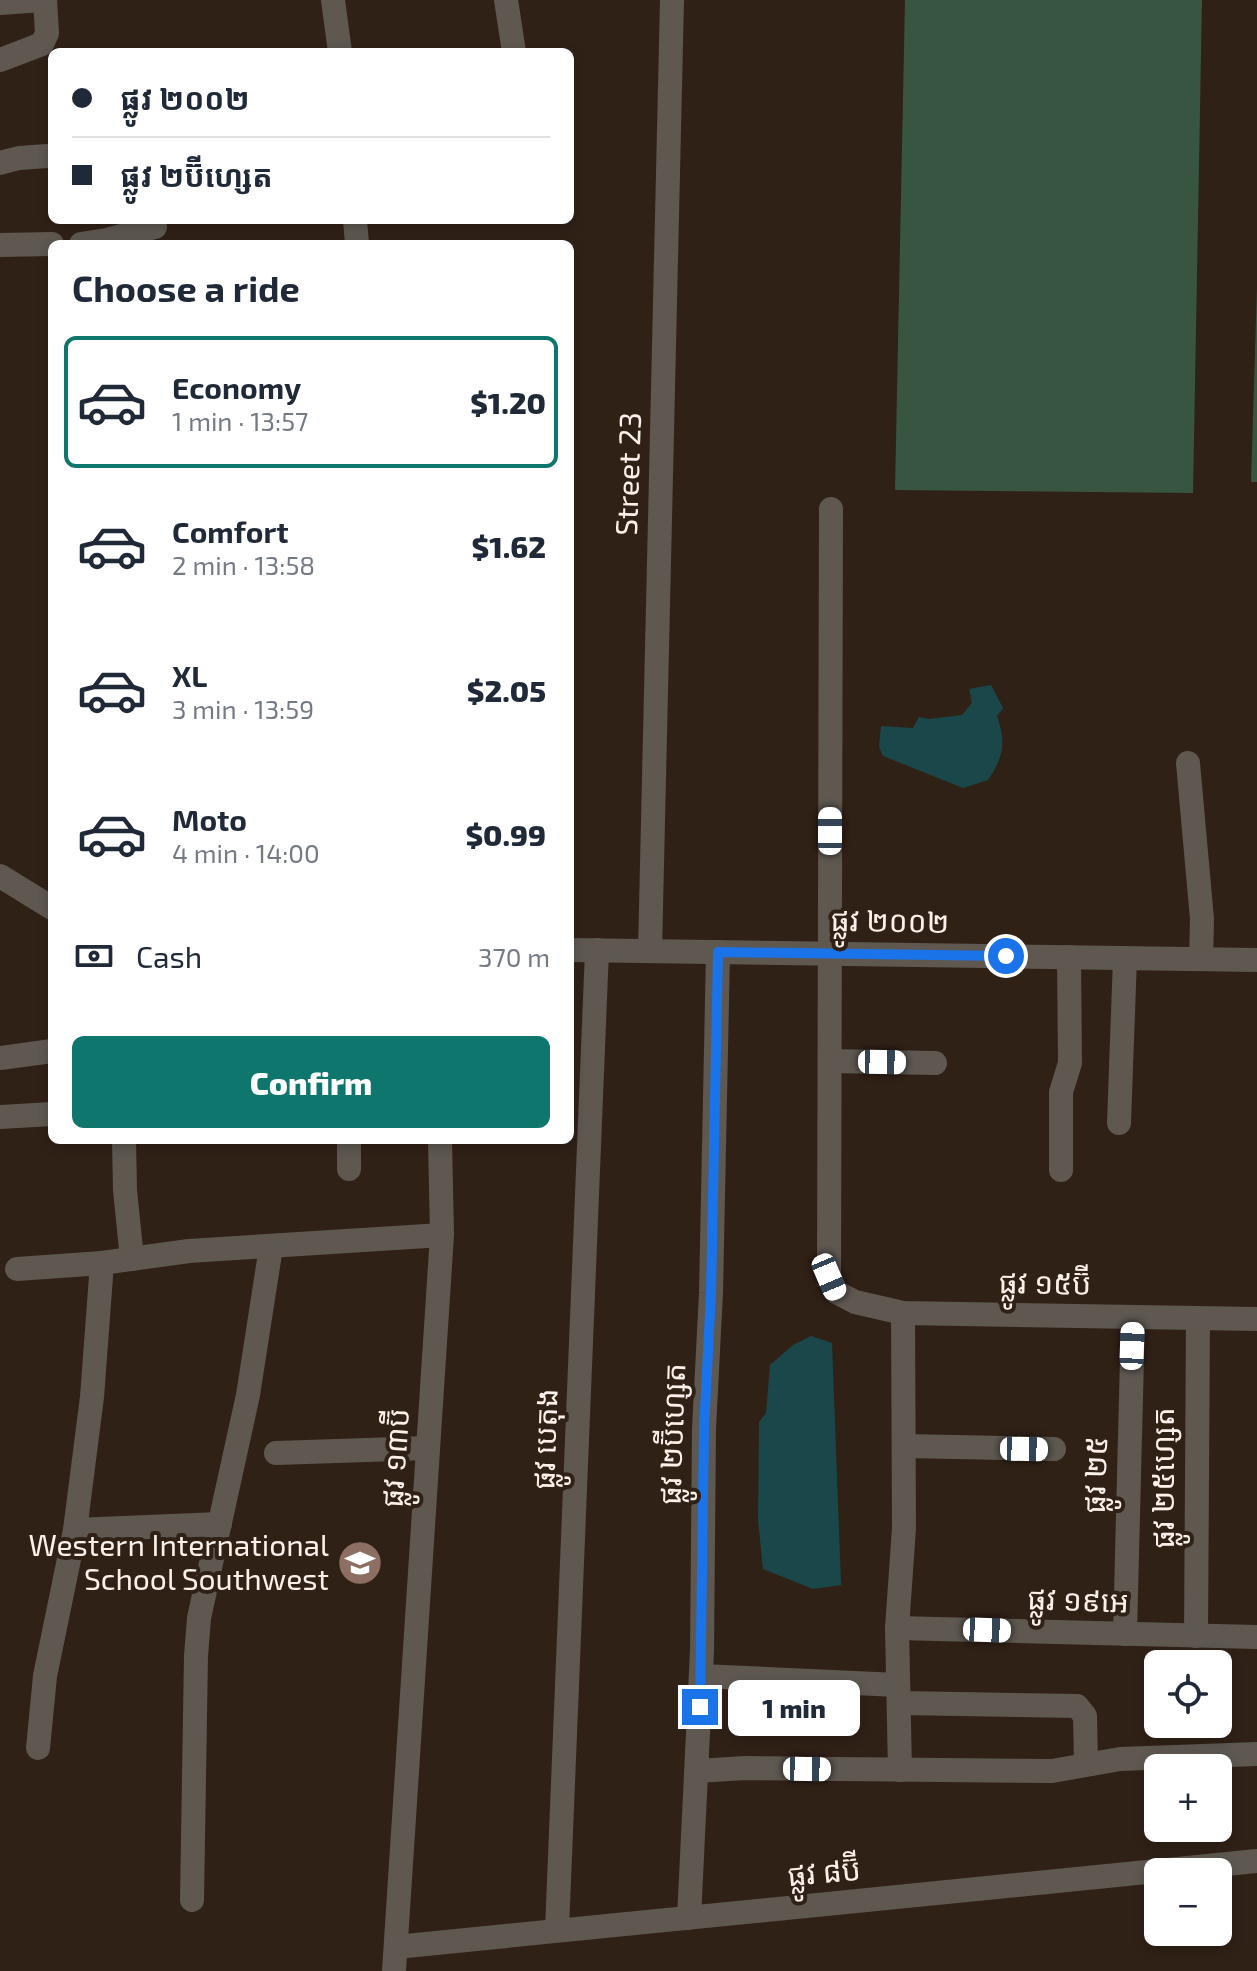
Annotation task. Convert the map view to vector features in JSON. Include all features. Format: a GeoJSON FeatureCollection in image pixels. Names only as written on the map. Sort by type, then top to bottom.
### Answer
{"type":"FeatureCollection","features":[{"type":"Feature","properties":{"kind":"street"},"geometry":{"type":"LineString","coordinates":[[0,3],[44,0],[47,33],[42,44],[0,60]]}},
{"type":"Feature","properties":{"kind":"street"},"geometry":{"type":"LineString","coordinates":[[333,0],[339,48]]}},
{"type":"Feature","properties":{"kind":"street"},"geometry":{"type":"LineString","coordinates":[[506,0],[513,48]]}},
{"type":"Feature","properties":{"kind":"street","name":"Street 23"},"geometry":{"type":"LineString","coordinates":[[650,951],[672,0]]}},
{"type":"Feature","properties":{"kind":"street"},"geometry":{"type":"LineString","coordinates":[[0,163],[47,156]]}},
{"type":"Feature","properties":{"kind":"street"},"geometry":{"type":"LineString","coordinates":[[106,240],[155,230]]}},
{"type":"Feature","properties":{"kind":"street"},"geometry":{"type":"LineString","coordinates":[[0,245],[48,244]]}},
{"type":"Feature","properties":{"kind":"street"},"geometry":{"type":"LineString","coordinates":[[831,509],[830,1061],[935,1063]]}},
{"type":"Feature","properties":{"kind":"street"},"geometry":{"type":"LineString","coordinates":[[1188,763],[1202,919],[1201,959]]}},
{"type":"Feature","properties":{"kind":"street"},"geometry":{"type":"LineString","coordinates":[[0,876],[48,906]]}},
{"type":"Feature","properties":{"kind":"street","name":"ផ្លូវ ២០០២"},"geometry":{"type":"LineString","coordinates":[[574,950],[1257,960]]}},
{"type":"Feature","properties":{"kind":"street","name":"ផ្លូវ បេតុង"},"geometry":{"type":"LineString","coordinates":[[557,1930],[597,950]]}},
{"type":"Feature","properties":{"kind":"street","name":"ផ្លូវ ២ប៊ីហ្សេត"},"geometry":{"type":"LineString","coordinates":[[689,1918],[701,1676],[704,1429],[711,1293],[718,952]]}},
{"type":"Feature","properties":{"kind":"street"},"geometry":{"type":"LineString","coordinates":[[1061,1170],[1061,1092],[1070,1063],[1069,957]]}},
{"type":"Feature","properties":{"kind":"street"},"geometry":{"type":"LineString","coordinates":[[1119,1123],[1125,958]]}},
{"type":"Feature","properties":{"kind":"street"},"geometry":{"type":"LineString","coordinates":[[0,1058],[48,1052]]}},
{"type":"Feature","properties":{"kind":"street","name":"ផ្លូវ ១៥ប៊ី"},"geometry":{"type":"LineString","coordinates":[[830,1061],[829,1277],[836,1292],[855,1302],[903,1313],[1257,1319]]}},
{"type":"Feature","properties":{"kind":"street"},"geometry":{"type":"LineString","coordinates":[[0,1117],[48,1114]]}},
{"type":"Feature","properties":{"kind":"street"},"geometry":{"type":"LineString","coordinates":[[124,1144],[132,1259]]}},
{"type":"Feature","properties":{"kind":"street"},"geometry":{"type":"LineString","coordinates":[[349,1144],[349,1169]]}},
{"type":"Feature","properties":{"kind":"street","name":"ផ្លូវ ១៣ប៊ី"},"geometry":{"type":"LineString","coordinates":[[395,1959],[442,1235],[440,1144]]}},
{"type":"Feature","properties":{"kind":"street"},"geometry":{"type":"LineString","coordinates":[[17,1269],[102,1263],[189,1251],[442,1235]]}},
{"type":"Feature","properties":{"kind":"street"},"geometry":{"type":"LineString","coordinates":[[192,1900],[199,1618],[256,1357],[271,1247]]}},
{"type":"Feature","properties":{"kind":"street"},"geometry":{"type":"LineString","coordinates":[[38,1748],[45,1676],[75,1530],[92,1397],[102,1263]]}},
{"type":"Feature","properties":{"kind":"street"},"geometry":{"type":"LineString","coordinates":[[900,1770],[897,1628],[904,1528],[903,1313]]}},
{"type":"Feature","properties":{"kind":"street","name":"ផ្លូវ ២៥"},"geometry":{"type":"LineString","coordinates":[[1125,1634],[1133,1318]]}},
{"type":"Feature","properties":{"kind":"street","name":"ផ្លូវ ២៥ហ្សេត"},"geometry":{"type":"LineString","coordinates":[[1196,1636],[1198,1319]]}},
{"type":"Feature","properties":{"kind":"street"},"geometry":{"type":"LineString","coordinates":[[904,1446],[1054,1449]]}},
{"type":"Feature","properties":{"kind":"street"},"geometry":{"type":"LineString","coordinates":[[276,1453],[428,1448]]}},
{"type":"Feature","properties":{"kind":"street"},"geometry":{"type":"LineString","coordinates":[[75,1530],[220,1524]]}},
{"type":"Feature","properties":{"kind":"street","name":"ផ្លូវ ១៩អេ"},"geometry":{"type":"LineString","coordinates":[[897,1628],[1257,1637]]}},
{"type":"Feature","properties":{"kind":"street"},"geometry":{"type":"LineString","coordinates":[[701,1676],[1077,1706],[1085,1716],[1086,1764]]}},
{"type":"Feature","properties":{"kind":"street"},"geometry":{"type":"LineString","coordinates":[[697,1771],[745,1768],[1052,1771],[1120,1759],[1257,1754]]}},
{"type":"Feature","properties":{"kind":"street","name":"ផ្លូវ ៨ប៊ី"},"geometry":{"type":"LineString","coordinates":[[395,1959],[557,1930],[1257,1861]]}},
{"type":"Feature","properties":{"kind":"green space"},"geometry":{"type":"Polygon","coordinates":[[[905,0],[1202,0],[1193,493],[895,490],[905,0]]]}},
{"type":"Feature","properties":{"kind":"green space"},"geometry":{"type":"Polygon","coordinates":[[[1257,287],[1257,482],[1251,482],[1257,287]]]}},
{"type":"Feature","properties":{"kind":"water"},"geometry":{"type":"Polygon","coordinates":[[[991,685],[1003,708],[997,716],[1002,742],[1000,756],[988,780],[963,788],[883,756],[879,747],[881,726],[913,728],[919,717],[929,719],[962,715],[972,703],[969,689],[991,685]]]}},
{"type":"Feature","properties":{"kind":"water"},"geometry":{"type":"Polygon","coordinates":[[[811,1336],[832,1343],[841,1585],[813,1589],[763,1569],[758,1520],[759,1422],[766,1413],[770,1365],[793,1345],[811,1336]]]}},
{"type":"Feature","properties":{"kind":"place","name":"Western International School Southwest"},"geometry":{"type":"Point","coordinates":[360,1563]}},
{"type":"Feature","properties":{"kind":"route"},"geometry":{"type":"LineString","coordinates":[[700,1707],[704,1429],[711,1293],[718,952],[1006,956]]}}]}
